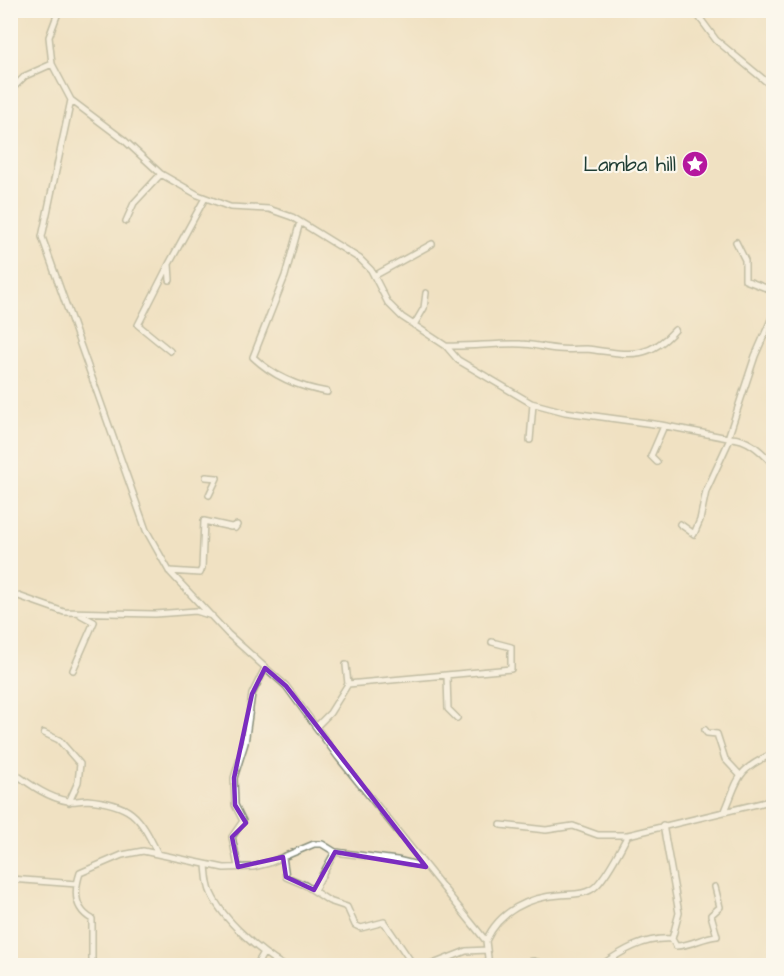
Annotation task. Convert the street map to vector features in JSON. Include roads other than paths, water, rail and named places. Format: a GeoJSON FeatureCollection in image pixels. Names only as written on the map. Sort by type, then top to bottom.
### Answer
{"type":"FeatureCollection","features":[{"type":"Feature","properties":{"kind":"street"},"geometry":{"type":"LineString","coordinates":[[59,10],[49,37],[52,64],[70,100],[124,140],[161,174],[205,198],[230,207],[269,209],[300,222],[360,259],[374,276],[388,303],[414,325],[446,346],[458,360],[533,404],[565,412],[729,438],[737,437],[759,449],[774,465]]}},
{"type":"Feature","properties":{"kind":"street"},"geometry":{"type":"LineString","coordinates":[[694,10],[716,40],[774,88]]}},
{"type":"Feature","properties":{"kind":"street"},"geometry":{"type":"LineString","coordinates":[[12,113],[10,92],[25,76],[52,64]]}},
{"type":"Feature","properties":{"kind":"street"},"geometry":{"type":"LineString","coordinates":[[70,100],[42,237],[146,530],[170,571],[214,616],[228,634],[286,687],[486,941]]}},
{"type":"Feature","properties":{"kind":"street"},"geometry":{"type":"LineString","coordinates":[[126,221],[134,203],[161,174]]}},
{"type":"Feature","properties":{"kind":"street"},"geometry":{"type":"LineString","coordinates":[[170,351],[138,325],[168,264],[205,198]]}},
{"type":"Feature","properties":{"kind":"street"},"geometry":{"type":"LineString","coordinates":[[300,222],[285,276],[253,357],[282,378],[309,389],[327,392]]}},
{"type":"Feature","properties":{"kind":"street"},"geometry":{"type":"LineString","coordinates":[[736,242],[745,260],[745,280],[774,291]]}},
{"type":"Feature","properties":{"kind":"street"},"geometry":{"type":"LineString","coordinates":[[374,276],[432,244]]}},
{"type":"Feature","properties":{"kind":"street"},"geometry":{"type":"LineString","coordinates":[[168,264],[170,280]]}},
{"type":"Feature","properties":{"kind":"street"},"geometry":{"type":"LineString","coordinates":[[414,325],[424,308],[426,293]]}},
{"type":"Feature","properties":{"kind":"street"},"geometry":{"type":"LineString","coordinates":[[680,524],[694,534],[706,491],[729,438],[755,356],[774,313]]}},
{"type":"Feature","properties":{"kind":"street"},"geometry":{"type":"LineString","coordinates":[[446,346],[523,344],[587,350],[602,354],[635,354],[651,350],[664,342],[675,330]]}},
{"type":"Feature","properties":{"kind":"street"},"geometry":{"type":"LineString","coordinates":[[530,440],[533,404]]}},
{"type":"Feature","properties":{"kind":"street"},"geometry":{"type":"LineString","coordinates":[[657,462],[651,456],[664,426]]}},
{"type":"Feature","properties":{"kind":"street"},"geometry":{"type":"LineString","coordinates":[[206,477],[217,478],[209,495]]}},
{"type":"Feature","properties":{"kind":"street"},"geometry":{"type":"LineString","coordinates":[[170,571],[200,573],[204,521],[231,527],[237,525],[235,528]]}},
{"type":"Feature","properties":{"kind":"street"},"geometry":{"type":"LineString","coordinates":[[10,593],[64,612],[84,615],[94,622],[73,670]]}},
{"type":"Feature","properties":{"kind":"street"},"geometry":{"type":"LineString","coordinates":[[64,612],[155,614],[196,611],[214,616]]}},
{"type":"Feature","properties":{"kind":"street"},"geometry":{"type":"LineString","coordinates":[[774,631],[774,671]]}},
{"type":"Feature","properties":{"kind":"street"},"geometry":{"type":"LineString","coordinates":[[348,684],[447,677],[511,669],[511,647],[492,642]]}},
{"type":"Feature","properties":{"kind":"street"},"geometry":{"type":"LineString","coordinates":[[316,727],[330,713],[348,684],[346,665]]}},
{"type":"Feature","properties":{"kind":"street"},"geometry":{"type":"LineString","coordinates":[[238,867],[232,837],[243,821],[235,805],[234,778],[245,742],[252,694],[266,668]]}},
{"type":"Feature","properties":{"kind":"street"},"geometry":{"type":"LineString","coordinates":[[447,677],[448,709],[456,718]]}},
{"type":"Feature","properties":{"kind":"street"},"geometry":{"type":"LineString","coordinates":[[705,730],[706,733],[717,734],[725,759],[739,774]]}},
{"type":"Feature","properties":{"kind":"street"},"geometry":{"type":"LineString","coordinates":[[44,733],[59,740],[80,764],[78,782],[69,802]]}},
{"type":"Feature","properties":{"kind":"street"},"geometry":{"type":"LineString","coordinates":[[725,811],[739,774],[758,759],[774,753]]}},
{"type":"Feature","properties":{"kind":"street"},"geometry":{"type":"LineString","coordinates":[[10,770],[39,789],[69,802],[92,801],[133,814],[142,822],[157,852]]}},
{"type":"Feature","properties":{"kind":"street"},"geometry":{"type":"LineString","coordinates":[[501,825],[546,830],[573,826],[598,835],[628,835],[774,800]]}},
{"type":"Feature","properties":{"kind":"street"},"geometry":{"type":"LineString","coordinates":[[663,825],[679,913],[672,939],[676,946],[684,946],[704,937],[717,936],[711,915],[720,907],[715,887]]}},
{"type":"Feature","properties":{"kind":"street"},"geometry":{"type":"LineString","coordinates":[[489,966],[486,941],[492,927],[513,909],[534,898],[579,894],[595,888],[628,835]]}},
{"type":"Feature","properties":{"kind":"street"},"geometry":{"type":"LineString","coordinates":[[92,966],[92,919],[82,913],[78,906],[77,885],[80,873],[122,855],[143,851],[157,852],[206,866],[238,867],[269,863],[314,844],[321,844],[335,852],[426,867]]}},
{"type":"Feature","properties":{"kind":"street"},"geometry":{"type":"LineString","coordinates":[[314,891],[335,852]]}},
{"type":"Feature","properties":{"kind":"street"},"geometry":{"type":"LineString","coordinates":[[283,857],[286,877],[334,903],[347,907],[355,925],[361,928],[384,922],[414,966]]}},
{"type":"Feature","properties":{"kind":"street"},"geometry":{"type":"LineString","coordinates":[[206,866],[208,888],[216,902],[263,954],[284,966]]}},
{"type":"Feature","properties":{"kind":"street"},"geometry":{"type":"LineString","coordinates":[[10,879],[77,885]]}},
{"type":"Feature","properties":{"kind":"street"},"geometry":{"type":"LineString","coordinates":[[600,966],[640,944],[672,939]]}},
{"type":"Feature","properties":{"kind":"street"},"geometry":{"type":"LineString","coordinates":[[432,965],[466,951],[487,950]]}},
{"type":"Feature","properties":{"kind":"street"},"geometry":{"type":"LineString","coordinates":[[256,966],[263,954]]}},
{"type":"Feature","properties":{"kind":"street"},"geometry":{"type":"LineString","coordinates":[[504,966],[534,961],[551,966]]}},
{"type":"Feature","properties":{"kind":"place","name":"Lamba hill"},"geometry":{"type":"Point","coordinates":[695,164]}}]}
